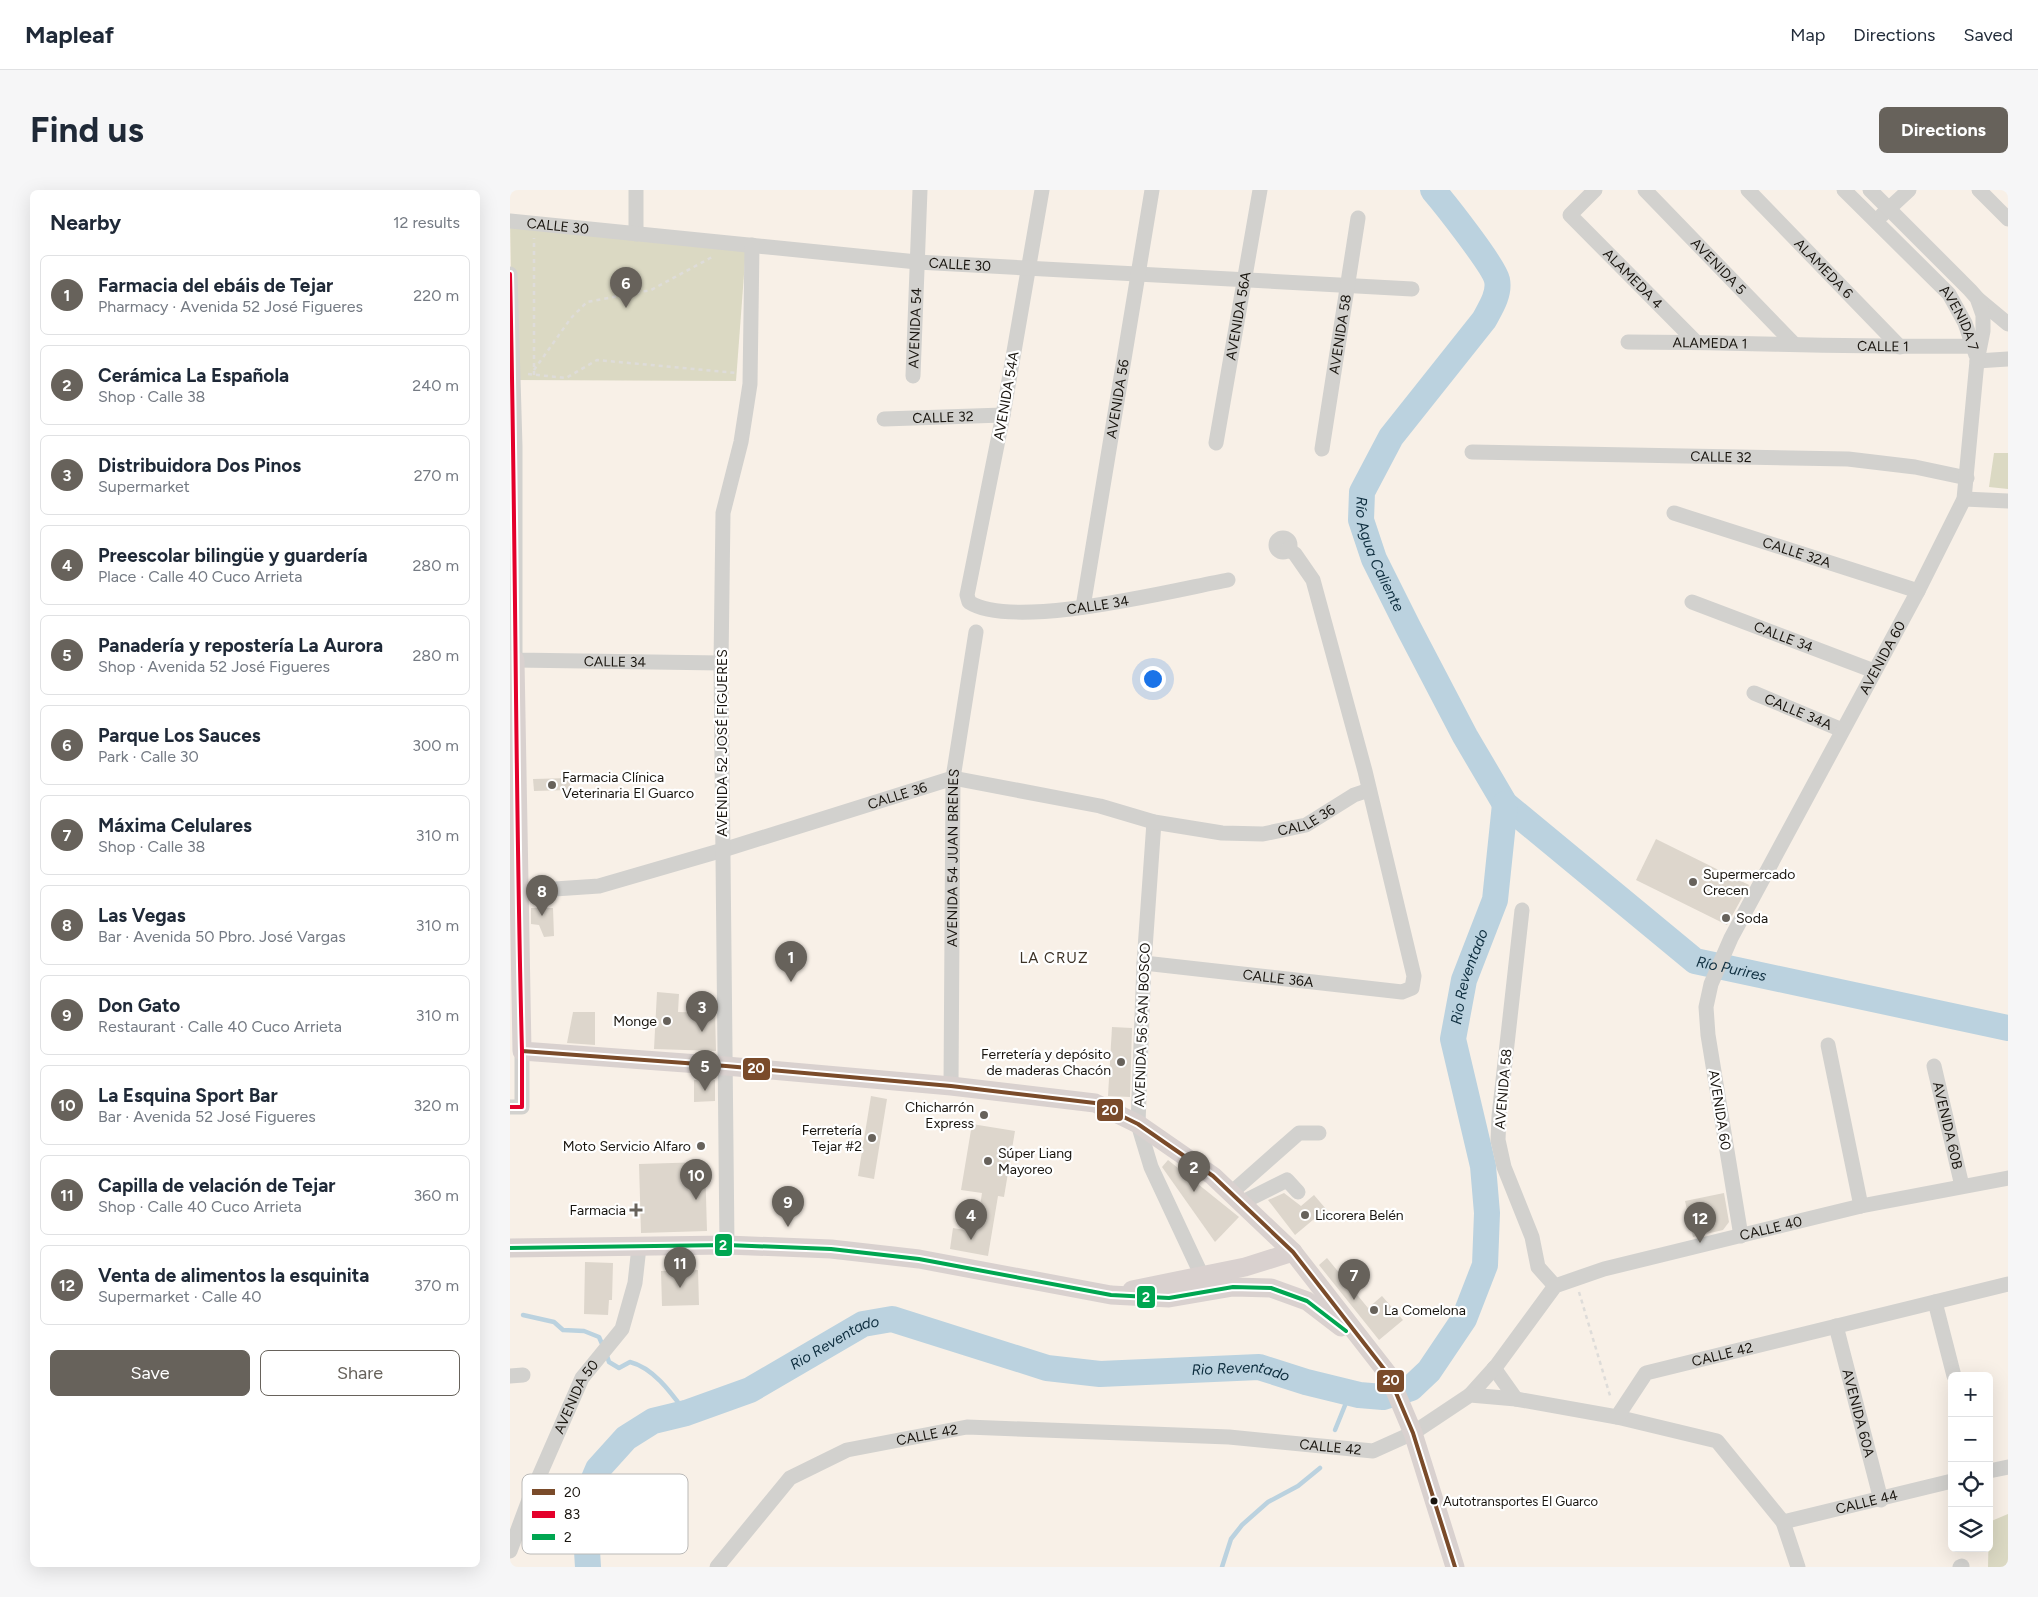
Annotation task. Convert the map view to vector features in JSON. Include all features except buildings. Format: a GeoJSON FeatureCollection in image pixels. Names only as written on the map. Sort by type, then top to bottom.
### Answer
{"type":"FeatureCollection","features":[{"type":"Feature","properties":{"kind":"main road"},"geometry":{"type":"LineString","coordinates":[[513,660],[515,892],[522,1051],[726,1066],[950,1086],[1095,1103],[1138,1124],[1213,1176],[1293,1252],[1389,1377],[1410,1425],[1455,1567]]}},
{"type":"Feature","properties":{"kind":"main road"},"geometry":{"type":"LineString","coordinates":[[510,1248],[727,1245],[831,1249],[919,1259],[1111,1295],[1169,1298],[1233,1287],[1271,1288],[1307,1301],[1326,1313],[1351,1335],[1389,1377]]}},
{"type":"Feature","properties":{"kind":"main road"},"geometry":{"type":"LineString","coordinates":[[1111,1295],[1268,1262],[1293,1252]]}},
{"type":"Feature","properties":{"kind":"street"},"geometry":{"type":"LineString","coordinates":[[636,190],[636,234]]}},
{"type":"Feature","properties":{"kind":"street","name":"AVENIDA 54"},"geometry":{"type":"LineString","coordinates":[[913,376],[920,190]]}},
{"type":"Feature","properties":{"kind":"street","name":"AVENIDA 54A"},"geometry":{"type":"LineString","coordinates":[[969,602],[967,595],[1003,415],[1042,190]]}},
{"type":"Feature","properties":{"kind":"street","name":"AVENIDA 56"},"geometry":{"type":"LineString","coordinates":[[1083,607],[1152,190]]}},
{"type":"Feature","properties":{"kind":"street","name":"AVENIDA 56A"},"geometry":{"type":"LineString","coordinates":[[1216,443],[1260,190]]}},
{"type":"Feature","properties":{"kind":"street","name":"ALAMEDA 4"},"geometry":{"type":"LineString","coordinates":[[1595,190],[1570,215],[1696,342]]}},
{"type":"Feature","properties":{"kind":"street","name":"AVENIDA 5"},"geometry":{"type":"LineString","coordinates":[[1645,190],[1793,343]]}},
{"type":"Feature","properties":{"kind":"street","name":"ALAMEDA 6"},"geometry":{"type":"LineString","coordinates":[[1748,190],[1900,347]]}},
{"type":"Feature","properties":{"kind":"street","name":"AVENIDA 7"},"geometry":{"type":"LineString","coordinates":[[1844,190],[1949,294],[1958,308],[1974,346],[1978,361]]}},
{"type":"Feature","properties":{"kind":"street","name":"AVENIDA 7"},"geometry":{"type":"LineString","coordinates":[[1870,190],[1977,298],[1982,315],[1983,331],[1978,361]]}},
{"type":"Feature","properties":{"kind":"street"},"geometry":{"type":"LineString","coordinates":[[1875,222],[1908,190]]}},
{"type":"Feature","properties":{"kind":"street"},"geometry":{"type":"LineString","coordinates":[[1979,190],[2008,219]]}},
{"type":"Feature","properties":{"kind":"street","name":"AVENIDA 58"},"geometry":{"type":"LineString","coordinates":[[1322,449],[1358,218]]}},
{"type":"Feature","properties":{"kind":"street","name":"CALLE 30"},"geometry":{"type":"LineString","coordinates":[[510,221],[917,262],[1028,270],[1412,288]]}},
{"type":"Feature","properties":{"kind":"street","name":"AVENIDA 52 JOSÉ FIGUERES"},"geometry":{"type":"LineString","coordinates":[[727,1245],[721,663],[723,505],[741,442],[750,374],[752,245]]}},
{"type":"Feature","properties":{"kind":"street"},"geometry":{"type":"LineString","coordinates":[[510,274],[513,660]]}},
{"type":"Feature","properties":{"kind":"street"},"geometry":{"type":"LineString","coordinates":[[1977,298],[2008,324]]}},
{"type":"Feature","properties":{"kind":"street","name":"ALAMEDA 1"},"geometry":{"type":"LineString","coordinates":[[1628,342],[1793,343]]}},
{"type":"Feature","properties":{"kind":"street","name":"CALLE 1"},"geometry":{"type":"LineString","coordinates":[[1793,343],[1900,347],[1974,346]]}},
{"type":"Feature","properties":{"kind":"street"},"geometry":{"type":"LineString","coordinates":[[1978,361],[2008,359]]}},
{"type":"Feature","properties":{"kind":"street","name":"AVENIDA 60"},"geometry":{"type":"LineString","coordinates":[[1741,1236],[1708,1035],[1706,1007],[1711,984],[1731,938],[1918,591],[1964,499],[1978,361]]}},
{"type":"Feature","properties":{"kind":"street","name":"CALLE 32"},"geometry":{"type":"LineString","coordinates":[[884,419],[1003,415]]}},
{"type":"Feature","properties":{"kind":"street","name":"CALLE 32"},"geometry":{"type":"LineString","coordinates":[[1472,452],[1848,459],[1915,467],[1967,478]]}},
{"type":"Feature","properties":{"kind":"street"},"geometry":{"type":"LineString","coordinates":[[1964,499],[2008,501]]}},
{"type":"Feature","properties":{"kind":"street","name":"CALLE 32A"},"geometry":{"type":"LineString","coordinates":[[1674,513],[1918,591]]}},
{"type":"Feature","properties":{"kind":"street"},"geometry":{"type":"LineString","coordinates":[[1288,549],[1295,554],[1313,580],[1370,790]]}},
{"type":"Feature","properties":{"kind":"street","name":"CALLE 34"},"geometry":{"type":"LineString","coordinates":[[969,602],[975,606],[1034,613],[1083,607],[1228,580]]}},
{"type":"Feature","properties":{"kind":"street","name":"CALLE 34"},"geometry":{"type":"LineString","coordinates":[[1692,602],[1874,671]]}},
{"type":"Feature","properties":{"kind":"street","name":"AVENIDA 54 JUAN BRENES"},"geometry":{"type":"LineString","coordinates":[[950,1086],[953,778],[976,632]]}},
{"type":"Feature","properties":{"kind":"street","name":"CALLE 34"},"geometry":{"type":"LineString","coordinates":[[513,660],[721,663]]}},
{"type":"Feature","properties":{"kind":"street","name":"CALLE 34A"},"geometry":{"type":"LineString","coordinates":[[1754,693],[1842,730]]}},
{"type":"Feature","properties":{"kind":"street","name":"CALLE 36"},"geometry":{"type":"LineString","coordinates":[[515,892],[599,886],[723,850],[953,778],[1100,806],[1154,822],[1222,833],[1263,834],[1306,825],[1354,796],[1370,790]]}},
{"type":"Feature","properties":{"kind":"street","name":"CALLE 36A"},"geometry":{"type":"LineString","coordinates":[[1144,963],[1402,992],[1412,988],[1414,976],[1370,790]]}},
{"type":"Feature","properties":{"kind":"street","name":"AVENIDA 56 SAN BOSCO"},"geometry":{"type":"LineString","coordinates":[[1154,822],[1144,963],[1138,1124],[1151,1166],[1202,1276]]}},
{"type":"Feature","properties":{"kind":"street","name":"AVENIDA 58"},"geometry":{"type":"LineString","coordinates":[[1522,910],[1498,1116],[1498,1140],[1507,1176],[1532,1237],[1538,1267],[1555,1286]]}},
{"type":"Feature","properties":{"kind":"street"},"geometry":{"type":"LineString","coordinates":[[1828,1045],[1861,1206]]}},
{"type":"Feature","properties":{"kind":"street"},"geometry":{"type":"LineString","coordinates":[[516,1107],[522,1051]]}},
{"type":"Feature","properties":{"kind":"street","name":"AVENIDA 60B"},"geometry":{"type":"LineString","coordinates":[[1934,1066],[1962,1186]]}},
{"type":"Feature","properties":{"kind":"street"},"geometry":{"type":"LineString","coordinates":[[1236,1198],[1299,1133],[1319,1133]]}},
{"type":"Feature","properties":{"kind":"street","name":"CALLE 40"},"geometry":{"type":"LineString","coordinates":[[1555,1286],[1604,1269],[1861,1206],[2008,1178]]}},
{"type":"Feature","properties":{"kind":"street"},"geometry":{"type":"LineString","coordinates":[[1236,1198],[1288,1180],[1298,1192]]}},
{"type":"Feature","properties":{"kind":"street","name":"AVENIDA 50"},"geometry":{"type":"LineString","coordinates":[[540,1474],[582,1378],[622,1328],[635,1283],[639,1247]]}},
{"type":"Feature","properties":{"kind":"street","name":"CALLE 42"},"geometry":{"type":"LineString","coordinates":[[1617,1417],[1646,1373],[2008,1284]]}},
{"type":"Feature","properties":{"kind":"street"},"geometry":{"type":"LineString","coordinates":[[1470,1395],[1494,1368],[1555,1286]]}},
{"type":"Feature","properties":{"kind":"street"},"geometry":{"type":"LineString","coordinates":[[1935,1302],[1953,1372]]}},
{"type":"Feature","properties":{"kind":"street","name":"AVENIDA 60A"},"geometry":{"type":"LineString","coordinates":[[1836,1326],[1882,1500]]}},
{"type":"Feature","properties":{"kind":"street"},"geometry":{"type":"LineString","coordinates":[[1494,1368],[1516,1399]]}},
{"type":"Feature","properties":{"kind":"street"},"geometry":{"type":"LineString","coordinates":[[1470,1395],[1516,1399],[1617,1417],[1717,1442],[1783,1522],[1798,1567]]}},
{"type":"Feature","properties":{"kind":"street","name":"CALLE 42"},"geometry":{"type":"LineString","coordinates":[[717,1567],[790,1478],[847,1450],[967,1427],[1229,1437],[1373,1451],[1410,1425],[1470,1395]]}},
{"type":"Feature","properties":{"kind":"street"},"geometry":{"type":"LineString","coordinates":[[1993,1470],[2008,1467]]}},
{"type":"Feature","properties":{"kind":"street","name":"CALLE 44"},"geometry":{"type":"LineString","coordinates":[[1783,1522],[1882,1500],[1948,1482]]}},
{"type":"Feature","properties":{"kind":"street","name":"AVENIDA 50"},"geometry":{"type":"LineString","coordinates":[[510,1551],[522,1519]]}},
{"type":"Feature","properties":{"kind":"path"},"geometry":{"type":"LineString","coordinates":[[534,375],[534,238],[543,238]]}},
{"type":"Feature","properties":{"kind":"path"},"geometry":{"type":"LineString","coordinates":[[534,370],[571,318],[587,302],[651,290],[718,254],[709,253]]}},
{"type":"Feature","properties":{"kind":"path"},"geometry":{"type":"LineString","coordinates":[[512,372],[566,378],[596,360],[750,374]]}},
{"type":"Feature","properties":{"kind":"path"},"geometry":{"type":"LineString","coordinates":[[1576,1279],[1617,1417]]}},
{"type":"Feature","properties":{"kind":"shaded area"},"geometry":{"type":"Polygon","coordinates":[[[510,221],[746,248],[736,381],[513,380],[510,221]]]}},
{"type":"Feature","properties":{"kind":"shaded area"},"geometry":{"type":"Polygon","coordinates":[[[1994,453],[2008,453],[2008,489],[1989,487],[1994,453]]]}},
{"type":"Feature","properties":{"kind":"shaded area"},"geometry":{"type":"Polygon","coordinates":[[[2008,1514],[2008,1567],[1988,1567],[1988,1552],[1993,1552],[1993,1520],[2008,1514]]]}},
{"type":"Feature","properties":{"kind":"waterway","name":"Río Agua Caliente"},"geometry":{"type":"LineString","coordinates":[[1433,190],[1468,235],[1494,273],[1498,285],[1497,291],[1484,320],[1391,437],[1362,492],[1361,520],[1374,559],[1408,627],[1465,736],[1505,804],[1695,961],[2008,1028]]}},
{"type":"Feature","properties":{"kind":"waterway","name":"Rio Reventado"},"geometry":{"type":"LineString","coordinates":[[596,1474],[598,1469],[626,1438],[653,1421],[686,1413],[750,1390],[863,1324],[892,1319],[1047,1368],[1100,1374],[1259,1367],[1306,1382],[1359,1395],[1383,1397],[1411,1388],[1429,1371],[1464,1319],[1485,1265],[1487,1213],[1483,1166],[1453,1039],[1464,980],[1495,900],[1505,804]]}},
{"type":"Feature","properties":{"kind":"waterway"},"geometry":{"type":"LineString","coordinates":[[523,1315],[554,1322],[563,1330],[584,1331],[599,1337],[603,1346]]}},
{"type":"Feature","properties":{"kind":"waterway"},"geometry":{"type":"LineString","coordinates":[[606,1353],[609,1362],[619,1368],[630,1362],[647,1370],[662,1383],[686,1413]]}},
{"type":"Feature","properties":{"kind":"waterway"},"geometry":{"type":"LineString","coordinates":[[1335,1430],[1350,1393]]}},
{"type":"Feature","properties":{"kind":"waterway"},"geometry":{"type":"LineString","coordinates":[[1222,1567],[1231,1539],[1242,1525],[1268,1502],[1298,1486],[1320,1468]]}},
{"type":"Feature","properties":{"kind":"waterway","name":"Rio Reventado"},"geometry":{"type":"LineString","coordinates":[[587,1554],[588,1567]]}},
{"type":"Feature","properties":{"kind":"transit line","name":"83"},"geometry":{"type":"LineString","coordinates":[[510,274],[522,1051],[522,1107],[510,1107]]}},
{"type":"Feature","properties":{"kind":"transit line","name":"20"},"geometry":{"type":"LineString","coordinates":[[522,1051],[726,1066],[951,1086],[1095,1103],[1138,1124],[1213,1176],[1293,1252],[1388,1374],[1413,1433],[1455,1567]]}},
{"type":"Feature","properties":{"kind":"transit line","name":"2"},"geometry":{"type":"LineString","coordinates":[[510,1248],[727,1245],[831,1249],[919,1259],[1111,1295],[1169,1298],[1233,1287],[1271,1288],[1307,1301],[1346,1331]]}},
{"type":"Feature","properties":{"kind":"place","name":"Parque Los Sauces"},"geometry":{"type":"Point","coordinates":[626,308]}},
{"type":"Feature","properties":{"kind":"place","name":"Farmacia Clínica Veterinaria El Guarco"},"geometry":{"type":"Point","coordinates":[552,785]}},
{"type":"Feature","properties":{"kind":"place","name":"Supermercado Crecen"},"geometry":{"type":"Point","coordinates":[1693,882]}},
{"type":"Feature","properties":{"kind":"place","name":"Las Vegas"},"geometry":{"type":"Point","coordinates":[542,916]}},
{"type":"Feature","properties":{"kind":"place","name":"Soda"},"geometry":{"type":"Point","coordinates":[1726,918]}},
{"type":"Feature","properties":{"kind":"place","name":"Farmacia del ebáis de Tejar"},"geometry":{"type":"Point","coordinates":[791,982]}},
{"type":"Feature","properties":{"kind":"place","name":"Monge"},"geometry":{"type":"Point","coordinates":[667,1021]}},
{"type":"Feature","properties":{"kind":"place","name":"Distribuidora Dos Pinos"},"geometry":{"type":"Point","coordinates":[702,1032]}},
{"type":"Feature","properties":{"kind":"place","name":"Ferretería y depósito de maderas Chacón"},"geometry":{"type":"Point","coordinates":[1121,1062]}},
{"type":"Feature","properties":{"kind":"place","name":"Panadería y repostería La Aurora"},"geometry":{"type":"Point","coordinates":[705,1091]}},
{"type":"Feature","properties":{"kind":"place","name":"Chicharrón Express"},"geometry":{"type":"Point","coordinates":[984,1115]}},
{"type":"Feature","properties":{"kind":"place","name":"Ferretería Tejar #2"},"geometry":{"type":"Point","coordinates":[872,1138]}},
{"type":"Feature","properties":{"kind":"place","name":"Moto Servicio Alfaro"},"geometry":{"type":"Point","coordinates":[701,1146]}},
{"type":"Feature","properties":{"kind":"place","name":"Súper Liang Mayoreo"},"geometry":{"type":"Point","coordinates":[988,1161]}},
{"type":"Feature","properties":{"kind":"place","name":"Cerámica La Española"},"geometry":{"type":"Point","coordinates":[1194,1192]}},
{"type":"Feature","properties":{"kind":"place","name":"La Esquina Sport Bar"},"geometry":{"type":"Point","coordinates":[696,1200]}},
{"type":"Feature","properties":{"kind":"place","name":"Farmacia"},"geometry":{"type":"Point","coordinates":[636,1210]}},
{"type":"Feature","properties":{"kind":"place","name":"Licorera Belén"},"geometry":{"type":"Point","coordinates":[1305,1215]}},
{"type":"Feature","properties":{"kind":"place","name":"Don Gato"},"geometry":{"type":"Point","coordinates":[788,1227]}},
{"type":"Feature","properties":{"kind":"place","name":"Preescolar bilingüe y guardería"},"geometry":{"type":"Point","coordinates":[971,1240]}},
{"type":"Feature","properties":{"kind":"place","name":"Venta de alimentos la esquinita"},"geometry":{"type":"Point","coordinates":[1700,1243]}},
{"type":"Feature","properties":{"kind":"place","name":"Capilla de velación de Tejar"},"geometry":{"type":"Point","coordinates":[680,1288]}},
{"type":"Feature","properties":{"kind":"place","name":"Máxima Celulares"},"geometry":{"type":"Point","coordinates":[1354,1300]}},
{"type":"Feature","properties":{"kind":"place","name":"La Comelona"},"geometry":{"type":"Point","coordinates":[1374,1310]}},
{"type":"Feature","properties":{"kind":"place","name":"Autotransportes El Guarco"},"geometry":{"type":"Point","coordinates":[1434,1501]}},
{"type":"Feature","properties":{"kind":"district","name":"LA CRUZ"},"geometry":{"type":"Point","coordinates":[1054,958]}},
{"type":"Feature","properties":{"kind":"water label","name":"Río Purires"},"geometry":{"type":"Point","coordinates":[1732,967]}}]}
